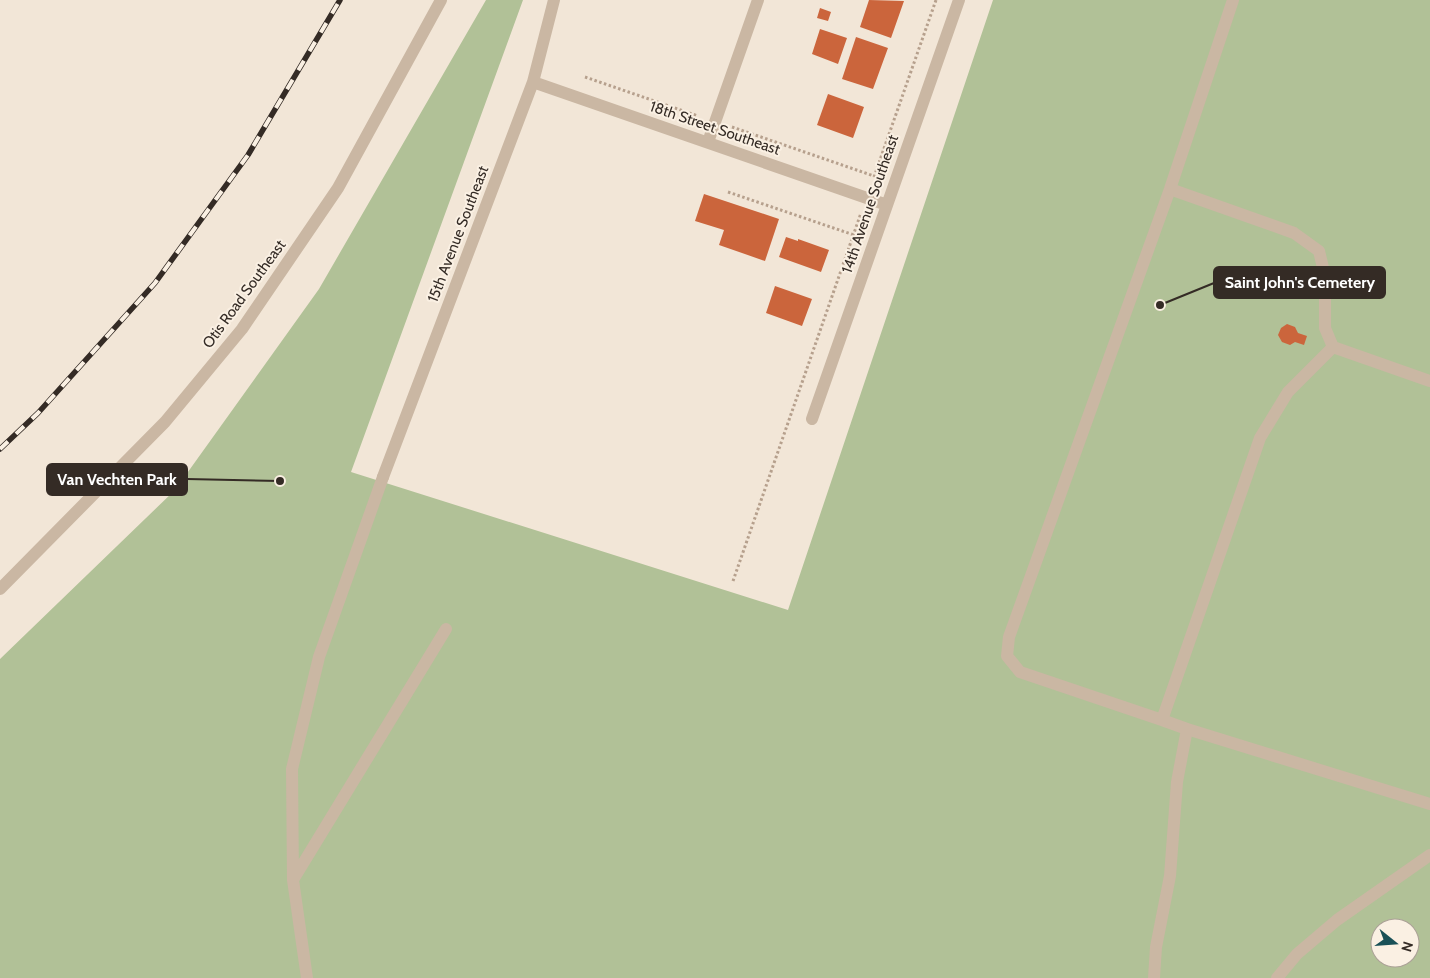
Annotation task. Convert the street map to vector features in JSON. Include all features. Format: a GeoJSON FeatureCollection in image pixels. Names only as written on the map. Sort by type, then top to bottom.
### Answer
{"type":"FeatureCollection","features":[{"type":"Feature","properties":{"kind":"street","name":"Otis Road Southeast"},"geometry":{"type":"LineString","coordinates":[[0,588],[165,422],[242,329],[338,188],[441,0]]}},
{"type":"Feature","properties":{"kind":"street","name":"15th Avenue Southeast"},"geometry":{"type":"LineString","coordinates":[[307,978],[293,880],[292,769],[320,657],[383,477],[533,82],[554,0]]}},
{"type":"Feature","properties":{"kind":"street"},"geometry":{"type":"LineString","coordinates":[[708,142],[758,0]]}},
{"type":"Feature","properties":{"kind":"street","name":"14th Avenue Southeast"},"geometry":{"type":"LineString","coordinates":[[812,419],[959,0]]}},
{"type":"Feature","properties":{"kind":"street"},"geometry":{"type":"LineString","coordinates":[[1233,0],[1170,189],[1009,637],[1007,656],[1020,672],[1186,729],[1430,804]]}},
{"type":"Feature","properties":{"kind":"street","name":"18th Street Southeast"},"geometry":{"type":"LineString","coordinates":[[533,82],[887,204]]}},
{"type":"Feature","properties":{"kind":"street"},"geometry":{"type":"LineString","coordinates":[[1170,189],[1294,233],[1319,251],[1325,276],[1325,328],[1333,347],[1430,381]]}},
{"type":"Feature","properties":{"kind":"street"},"geometry":{"type":"LineString","coordinates":[[1162,720],[1260,438],[1288,392],[1333,347]]}},
{"type":"Feature","properties":{"kind":"street"},"geometry":{"type":"LineString","coordinates":[[293,880],[446,629]]}},
{"type":"Feature","properties":{"kind":"street"},"geometry":{"type":"LineString","coordinates":[[1154,978],[1156,948],[1170,876],[1178,782],[1186,729]]}},
{"type":"Feature","properties":{"kind":"street"},"geometry":{"type":"LineString","coordinates":[[1277,978],[1297,954],[1337,920],[1430,855]]}},
{"type":"Feature","properties":{"kind":"path"},"geometry":{"type":"LineString","coordinates":[[872,182],[936,0]]}},
{"type":"Feature","properties":{"kind":"path"},"geometry":{"type":"LineString","coordinates":[[728,192],[854,235]]}},
{"type":"Feature","properties":{"kind":"path"},"geometry":{"type":"LineString","coordinates":[[733,581],[860,216]]}},
{"type":"Feature","properties":{"kind":"green space"},"geometry":{"type":"Polygon","coordinates":[[[486,0],[523,0],[351,472],[788,610],[993,0],[1430,0],[1430,978],[0,978],[0,659],[175,490],[319,289],[486,0]]]}},
{"type":"Feature","properties":{"kind":"building"},"geometry":{"type":"Polygon","coordinates":[[[869,0],[904,1],[891,38],[860,27],[869,0]]]}},
{"type":"Feature","properties":{"kind":"building"},"geometry":{"type":"Polygon","coordinates":[[[820,8],[831,12],[828,21],[817,18],[820,8]]]}},
{"type":"Feature","properties":{"kind":"building"},"geometry":{"type":"Polygon","coordinates":[[[820,29],[847,38],[838,64],[812,54],[820,29]]]}},
{"type":"Feature","properties":{"kind":"building"},"geometry":{"type":"Polygon","coordinates":[[[856,37],[888,48],[873,89],[842,79],[856,37]]]}},
{"type":"Feature","properties":{"kind":"building"},"geometry":{"type":"Polygon","coordinates":[[[828,94],[864,107],[853,138],[817,125],[828,94]]]}},
{"type":"Feature","properties":{"kind":"building"},"geometry":{"type":"Polygon","coordinates":[[[704,194],[779,219],[765,261],[719,245],[724,230],[695,221],[704,194]]]}},
{"type":"Feature","properties":{"kind":"building"},"geometry":{"type":"Polygon","coordinates":[[[786,237],[798,241],[798,239],[829,250],[821,272],[779,257],[786,237]]]}},
{"type":"Feature","properties":{"kind":"building"},"geometry":{"type":"Polygon","coordinates":[[[775,286],[812,299],[802,326],[766,313],[775,286]]]}},
{"type":"Feature","properties":{"kind":"building"},"geometry":{"type":"Polygon","coordinates":[[[1287,324],[1295,327],[1298,333],[1307,336],[1304,345],[1295,342],[1290,345],[1282,342],[1278,335],[1281,328],[1287,324]]]}},
{"type":"Feature","properties":{"kind":"railway"},"geometry":{"type":"LineString","coordinates":[[0,449],[38,413],[155,283],[248,155],[340,0]]}},
{"type":"Feature","properties":{"kind":"place","name":"Saint John's Cemetery"},"geometry":{"type":"Point","coordinates":[1160,305]}},
{"type":"Feature","properties":{"kind":"place","name":"Van Vechten Park"},"geometry":{"type":"Point","coordinates":[280,481]}}]}
